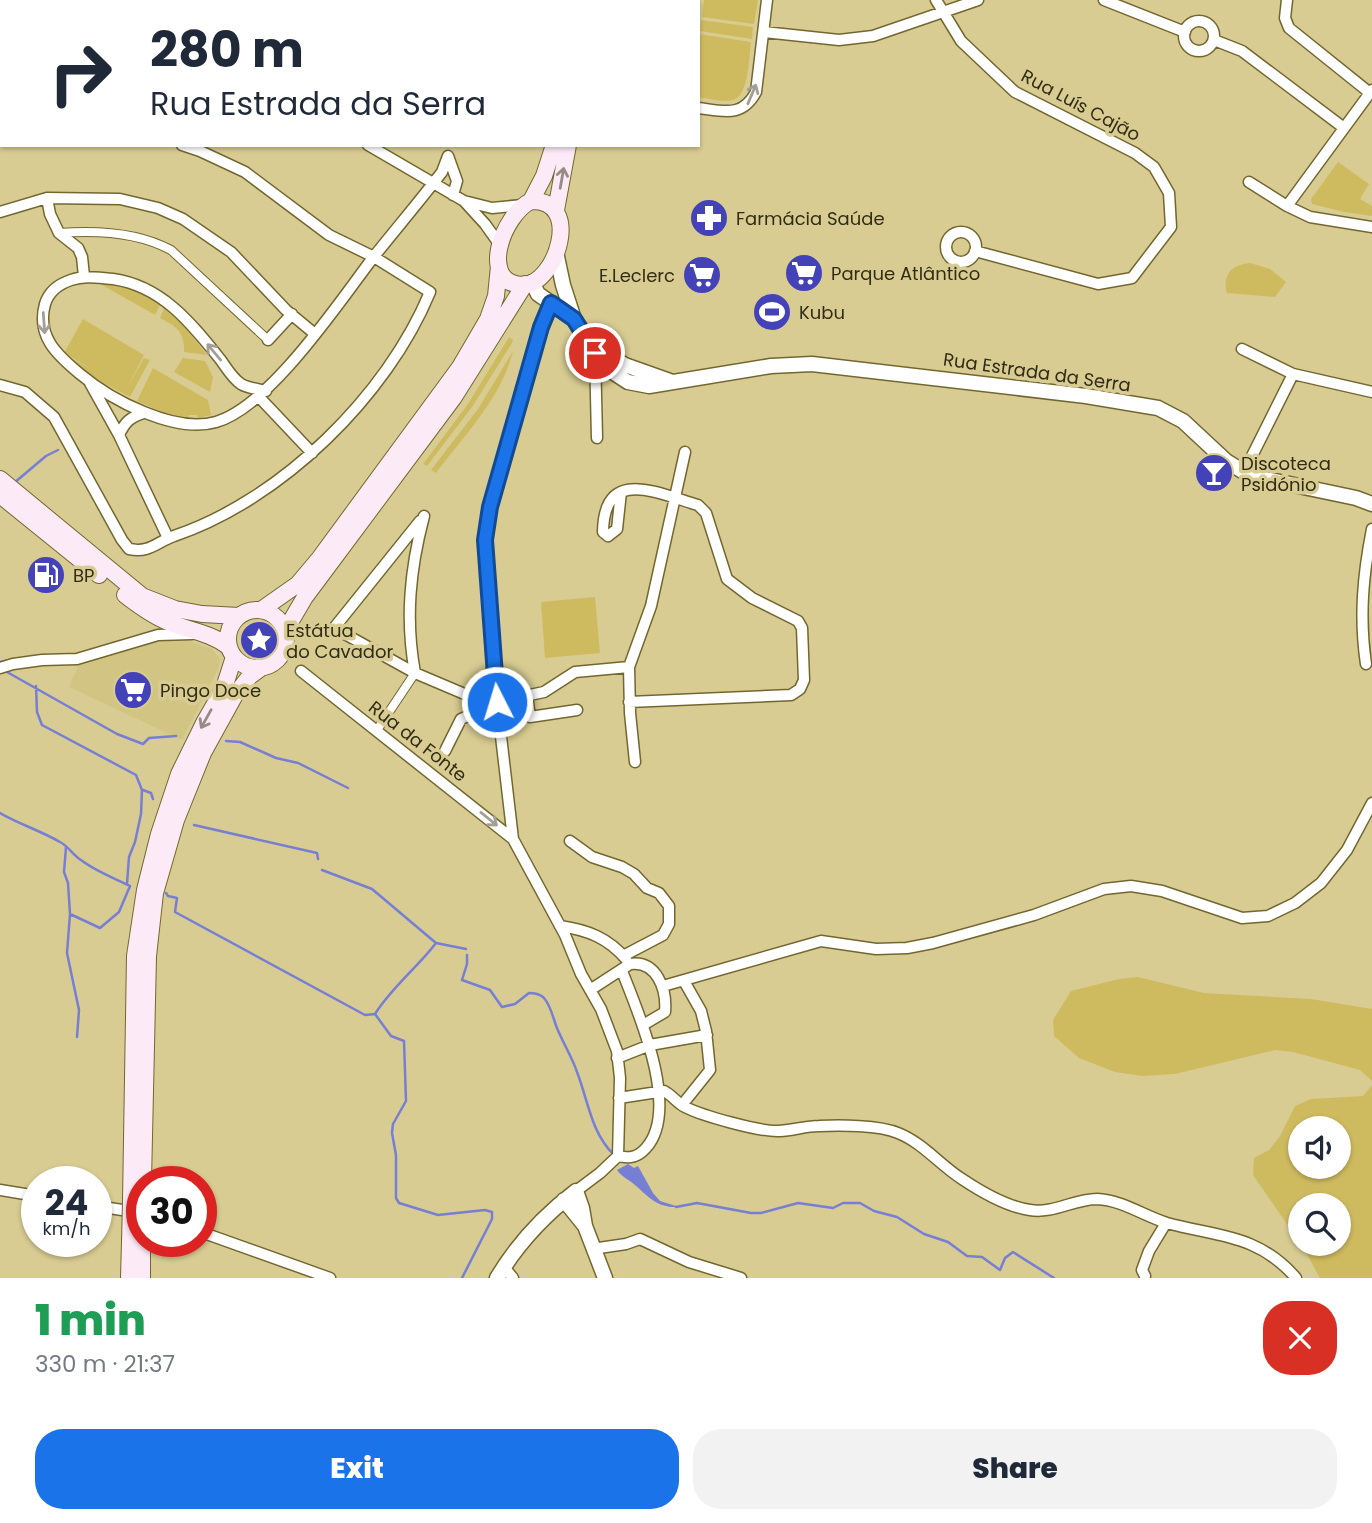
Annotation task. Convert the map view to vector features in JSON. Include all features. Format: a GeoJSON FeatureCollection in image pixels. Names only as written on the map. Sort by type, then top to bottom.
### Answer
{"type":"FeatureCollection","features":[{"type":"Feature","properties":{"kind":"main road"},"geometry":{"type":"LineString","coordinates":[[261,610],[298,584],[319,559],[460,367],[488,319],[496,296],[500,245],[508,222],[526,203],[544,176],[553,147]]}},
{"type":"Feature","properties":{"kind":"main road"},"geometry":{"type":"LineString","coordinates":[[556,211],[568,147]]}},
{"type":"Feature","properties":{"kind":"main road"},"geometry":{"type":"LineString","coordinates":[[285,631],[304,597],[470,375],[529,283],[543,273],[556,252],[560,219],[556,211],[549,204],[540,201],[526,203]]}},
{"type":"Feature","properties":{"kind":"main road"},"geometry":{"type":"LineString","coordinates":[[499,266],[510,282],[529,283]]}},
{"type":"Feature","properties":{"kind":"main road"},"geometry":{"type":"LineString","coordinates":[[0,479],[142,596],[202,614],[239,616],[253,610],[261,610],[276,617],[285,631],[284,652],[270,665],[251,668],[209,634],[169,623],[138,606],[0,495]]}},
{"type":"Feature","properties":{"kind":"main road"},"geometry":{"type":"LineString","coordinates":[[132,1166],[135,956],[145,890],[159,834],[179,774],[225,688],[231,652],[229,630],[239,616]]}},
{"type":"Feature","properties":{"kind":"main road"},"geometry":{"type":"LineString","coordinates":[[143,1166],[148,956],[155,893],[176,820],[203,753],[235,695],[261,668]]}},
{"type":"Feature","properties":{"kind":"main road"},"geometry":{"type":"LineString","coordinates":[[129,1278],[134,1257]]}},
{"type":"Feature","properties":{"kind":"main road"},"geometry":{"type":"LineString","coordinates":[[140,1257],[142,1278]]}},
{"type":"Feature","properties":{"kind":"street"},"geometry":{"type":"LineString","coordinates":[[700,108],[732,113],[749,104],[756,92],[767,0]]}},
{"type":"Feature","properties":{"kind":"street","name":"Rua Luís Cajão"},"geometry":{"type":"LineString","coordinates":[[936,0],[961,41],[1015,92],[1135,153],[1154,167],[1169,192],[1171,227],[1132,278],[1098,284],[975,251]]}},
{"type":"Feature","properties":{"kind":"street"},"geometry":{"type":"LineString","coordinates":[[764,32],[839,40],[873,36],[978,0]]}},
{"type":"Feature","properties":{"kind":"street"},"geometry":{"type":"LineString","coordinates":[[1104,0],[1185,32]]}},
{"type":"Feature","properties":{"kind":"street"},"geometry":{"type":"LineString","coordinates":[[1287,0],[1285,18],[1289,28],[1370,98],[1344,128],[1287,206]]}},
{"type":"Feature","properties":{"kind":"street"},"geometry":{"type":"LineString","coordinates":[[1204,21],[1213,29],[1214,40],[1207,49],[1195,51],[1186,43],[1185,32],[1192,23],[1204,21]]}},
{"type":"Feature","properties":{"kind":"street"},"geometry":{"type":"LineString","coordinates":[[1214,40],[1242,51],[1344,128]]}},
{"type":"Feature","properties":{"kind":"street"},"geometry":{"type":"LineString","coordinates":[[0,385],[25,392],[54,417],[129,550],[143,552],[167,538],[200,528],[249,500],[312,453],[376,387],[406,341],[430,292],[374,257],[329,235],[245,172],[189,147]]}},
{"type":"Feature","properties":{"kind":"street"},"geometry":{"type":"LineString","coordinates":[[371,147],[464,201],[492,208],[526,203]]}},
{"type":"Feature","properties":{"kind":"street"},"geometry":{"type":"LineString","coordinates":[[312,453],[262,394],[242,385],[174,306],[152,291],[128,282],[84,276],[58,285],[48,296],[41,317],[43,330],[64,361],[90,383],[144,412],[190,425],[216,422],[262,394],[315,334],[442,172],[447,151]]}},
{"type":"Feature","properties":{"kind":"street"},"geometry":{"type":"LineString","coordinates":[[447,151],[457,181],[453,195]]}},
{"type":"Feature","properties":{"kind":"street"},"geometry":{"type":"LineString","coordinates":[[1249,181],[1287,206],[1310,217],[1372,227]]}},
{"type":"Feature","properties":{"kind":"street"},"geometry":{"type":"LineString","coordinates":[[0,212],[47,198],[120,199],[158,208],[183,219],[231,252],[315,334]]}},
{"type":"Feature","properties":{"kind":"street"},"geometry":{"type":"LineString","coordinates":[[47,198],[50,214],[60,233],[78,248],[84,276]]}},
{"type":"Feature","properties":{"kind":"street"},"geometry":{"type":"LineString","coordinates":[[464,201],[500,245]]}},
{"type":"Feature","properties":{"kind":"street"},"geometry":{"type":"LineString","coordinates":[[60,233],[86,231],[156,242],[171,250],[268,340],[292,314]]}},
{"type":"Feature","properties":{"kind":"street"},"geometry":{"type":"LineString","coordinates":[[556,252],[574,319]]}},
{"type":"Feature","properties":{"kind":"street"},"geometry":{"type":"LineString","coordinates":[[529,283],[538,294],[574,319]]}},
{"type":"Feature","properties":{"kind":"street"},"geometry":{"type":"LineString","coordinates":[[504,1274],[514,1249],[529,1233],[618,1156],[617,1058],[601,1009],[513,839],[497,702],[485,540],[490,507],[537,341],[551,303]]}},
{"type":"Feature","properties":{"kind":"street","name":"Rua Estrada da Serra"},"geometry":{"type":"LineString","coordinates":[[574,319],[594,349],[625,365],[673,382],[771,366],[812,364],[1086,396],[1158,408],[1183,421],[1226,461],[1244,472],[1372,504]]}},
{"type":"Feature","properties":{"kind":"street"},"geometry":{"type":"LineString","coordinates":[[594,349],[597,438]]}},
{"type":"Feature","properties":{"kind":"street"},"geometry":{"type":"LineString","coordinates":[[1242,349],[1293,374],[1372,392]]}},
{"type":"Feature","properties":{"kind":"street"},"geometry":{"type":"LineString","coordinates":[[1244,472],[1293,374]]}},
{"type":"Feature","properties":{"kind":"street"},"geometry":{"type":"LineString","coordinates":[[90,383],[119,435],[167,538]]}},
{"type":"Feature","properties":{"kind":"street"},"geometry":{"type":"LineString","coordinates":[[119,435],[124,423],[144,412]]}},
{"type":"Feature","properties":{"kind":"street"},"geometry":{"type":"LineString","coordinates":[[635,762],[629,702],[629,667],[652,606],[685,452]]}},
{"type":"Feature","properties":{"kind":"street"},"geometry":{"type":"LineString","coordinates":[[621,492],[635,488],[698,506],[706,513],[727,579],[752,598],[798,621],[802,628],[804,680],[800,689],[791,695],[629,702]]}},
{"type":"Feature","properties":{"kind":"street"},"geometry":{"type":"LineString","coordinates":[[377,730],[415,673],[411,652],[409,604],[413,558],[424,516],[334,628],[415,673],[481,701],[497,702],[544,692],[575,672],[629,667]]}},
{"type":"Feature","properties":{"kind":"street"},"geometry":{"type":"LineString","coordinates":[[1366,664],[1361,630],[1366,561],[1372,529]]}},
{"type":"Feature","properties":{"kind":"street"},"geometry":{"type":"LineString","coordinates":[[0,668],[42,660],[77,659],[158,635],[209,634]]}},
{"type":"Feature","properties":{"kind":"street","name":"Rua da Fonte"},"geometry":{"type":"LineString","coordinates":[[301,671],[513,839]]}},
{"type":"Feature","properties":{"kind":"street"},"geometry":{"type":"LineString","coordinates":[[527,696],[530,717],[577,710]]}},
{"type":"Feature","properties":{"kind":"street"},"geometry":{"type":"LineString","coordinates":[[445,751],[461,719],[475,712],[481,701]]}},
{"type":"Feature","properties":{"kind":"street"},"geometry":{"type":"LineString","coordinates":[[663,986],[821,941],[876,949],[906,948],[1034,915],[1104,889],[1131,886],[1162,891],[1242,918],[1268,916],[1295,903],[1321,883],[1348,850],[1372,803]]}},
{"type":"Feature","properties":{"kind":"street"},"geometry":{"type":"LineString","coordinates":[[570,841],[592,857],[634,874],[647,888],[659,893],[669,906],[669,925],[663,935],[590,990]]}},
{"type":"Feature","properties":{"kind":"street"},"geometry":{"type":"LineString","coordinates":[[560,926],[579,929],[604,939],[625,963],[650,1045],[660,1090],[659,1120],[651,1143],[643,1151],[633,1158],[618,1156]]}},
{"type":"Feature","properties":{"kind":"street"},"geometry":{"type":"LineString","coordinates":[[625,963],[650,967],[663,986],[665,1012],[643,1025]]}},
{"type":"Feature","properties":{"kind":"street"},"geometry":{"type":"LineString","coordinates":[[682,1105],[710,1070],[701,1011],[684,981]]}},
{"type":"Feature","properties":{"kind":"street"},"geometry":{"type":"LineString","coordinates":[[617,1058],[650,1045],[706,1035]]}},
{"type":"Feature","properties":{"kind":"street"},"geometry":{"type":"LineString","coordinates":[[619,1098],[660,1090],[670,1094],[682,1105],[724,1120],[775,1131],[819,1126],[884,1129],[898,1133],[919,1145],[963,1180],[1029,1210],[1050,1210],[1075,1201],[1099,1199],[1166,1223],[1219,1233],[1254,1246],[1281,1261],[1296,1278]]}},
{"type":"Feature","properties":{"kind":"street"},"geometry":{"type":"LineString","coordinates":[[0,1190],[21,1193]]}},
{"type":"Feature","properties":{"kind":"street"},"geometry":{"type":"LineString","coordinates":[[570,1196],[582,1208],[592,1249],[605,1278]]}},
{"type":"Feature","properties":{"kind":"street"},"geometry":{"type":"LineString","coordinates":[[1145,1276],[1142,1270],[1144,1261],[1166,1223]]}},
{"type":"Feature","properties":{"kind":"street"},"geometry":{"type":"LineString","coordinates":[[217,1238],[330,1278]]}},
{"type":"Feature","properties":{"kind":"street"},"geometry":{"type":"LineString","coordinates":[[592,1249],[640,1239],[689,1262],[741,1278]]}},
{"type":"Feature","properties":{"kind":"shaded area"},"geometry":{"type":"Polygon","coordinates":[[[704,0],[758,0],[754,24],[702,17],[704,0]]]}},
{"type":"Feature","properties":{"kind":"shaded area"},"geometry":{"type":"Polygon","coordinates":[[[701,20],[753,27],[752,39],[700,31],[701,20]]]}},
{"type":"Feature","properties":{"kind":"shaded area"},"geometry":{"type":"Polygon","coordinates":[[[700,34],[751,42],[749,65],[742,91],[733,100],[700,97],[700,34]]]}},
{"type":"Feature","properties":{"kind":"shaded area"},"geometry":{"type":"Polygon","coordinates":[[[1338,162],[1369,184],[1360,199],[1372,206],[1372,216],[1312,204],[1311,199],[1338,162]]]}},
{"type":"Feature","properties":{"kind":"shaded area"},"geometry":{"type":"Polygon","coordinates":[[[1250,263],[1270,269],[1286,282],[1275,297],[1227,293],[1226,281],[1230,272],[1238,266],[1250,263]]]}},
{"type":"Feature","properties":{"kind":"shaded area"},"geometry":{"type":"Polygon","coordinates":[[[106,283],[135,290],[161,303],[155,315],[102,285],[106,283]]]}},
{"type":"Feature","properties":{"kind":"shaded area"},"geometry":{"type":"Polygon","coordinates":[[[165,306],[207,355],[184,352],[183,339],[178,330],[160,318],[165,306]]]}},
{"type":"Feature","properties":{"kind":"shaded area"},"geometry":{"type":"Polygon","coordinates":[[[83,319],[144,355],[127,388],[144,358],[150,360],[130,397],[82,372],[64,355],[90,368],[64,353],[83,319]]]}},
{"type":"Feature","properties":{"kind":"shaded area"},"geometry":{"type":"Polygon","coordinates":[[[509,337],[513,340],[512,343],[472,407],[427,466],[423,464],[468,404],[509,337]]]}},
{"type":"Feature","properties":{"kind":"shaded area"},"geometry":{"type":"Polygon","coordinates":[[[513,351],[500,384],[481,415],[436,473],[431,470],[478,409],[513,351]]]}},
{"type":"Feature","properties":{"kind":"shaded area"},"geometry":{"type":"Polygon","coordinates":[[[183,358],[205,361],[213,377],[210,392],[174,372],[183,358]]]}},
{"type":"Feature","properties":{"kind":"shaded area"},"geometry":{"type":"Polygon","coordinates":[[[153,368],[208,400],[211,415],[198,418],[197,415],[189,415],[187,418],[162,412],[137,401],[153,368]]]}},
{"type":"Feature","properties":{"kind":"shaded area"},"geometry":{"type":"Polygon","coordinates":[[[595,597],[600,653],[545,658],[541,602],[595,597]]]}},
{"type":"Feature","properties":{"kind":"shaded area"},"geometry":{"type":"Polygon","coordinates":[[[152,639],[189,641],[212,649],[220,659],[218,669],[182,740],[69,687],[80,662],[152,639]]]}},
{"type":"Feature","properties":{"kind":"shaded area"},"geometry":{"type":"Polygon","coordinates":[[[1138,977],[1204,993],[1311,999],[1372,1009],[1372,1081],[1360,1070],[1293,1052],[1275,1050],[1175,1074],[1142,1076],[1115,1072],[1079,1058],[1054,1036],[1053,1020],[1071,991],[1138,977]]]}},
{"type":"Feature","properties":{"kind":"shaded area"},"geometry":{"type":"Polygon","coordinates":[[[1372,1085],[1372,1278],[1320,1278],[1308,1256],[1351,1256],[1351,1193],[1288,1193],[1288,1226],[1253,1175],[1254,1158],[1269,1150],[1288,1120],[1288,1179],[1351,1179],[1351,1116],[1290,1116],[1295,1106],[1311,1099],[1363,1096],[1372,1085]]]}},
{"type":"Feature","properties":{"kind":"water"},"geometry":{"type":"Polygon","coordinates":[[[628,1164],[634,1168],[638,1166],[660,1201],[679,1207],[665,1206],[654,1201],[617,1170],[628,1164]]]}},
{"type":"Feature","properties":{"kind":"waterway"},"geometry":{"type":"LineString","coordinates":[[14,483],[46,456],[58,450]]}},
{"type":"Feature","properties":{"kind":"waterway"},"geometry":{"type":"LineString","coordinates":[[0,662],[9,660]]}},
{"type":"Feature","properties":{"kind":"waterway"},"geometry":{"type":"LineString","coordinates":[[7,672],[117,734],[143,744],[149,738],[176,736]]}},
{"type":"Feature","properties":{"kind":"waterway"},"geometry":{"type":"LineString","coordinates":[[36,686],[37,712],[42,725],[136,775],[142,790],[141,814],[129,857],[127,884]]}},
{"type":"Feature","properties":{"kind":"waterway"},"geometry":{"type":"LineString","coordinates":[[226,741],[240,742],[276,758],[298,763],[348,788]]}},
{"type":"Feature","properties":{"kind":"waterway"},"geometry":{"type":"LineString","coordinates":[[143,790],[151,793],[153,799]]}},
{"type":"Feature","properties":{"kind":"waterway"},"geometry":{"type":"LineString","coordinates":[[0,813],[60,842],[86,864],[130,886],[119,912],[100,928],[70,914]]}},
{"type":"Feature","properties":{"kind":"waterway"},"geometry":{"type":"LineString","coordinates":[[194,825],[317,853],[318,859]]}},
{"type":"Feature","properties":{"kind":"waterway"},"geometry":{"type":"LineString","coordinates":[[66,847],[64,872],[68,883],[70,914],[67,953],[79,1010],[77,1037]]}},
{"type":"Feature","properties":{"kind":"waterway"},"geometry":{"type":"LineString","coordinates":[[322,870],[372,889],[436,943]]}},
{"type":"Feature","properties":{"kind":"waterway"},"geometry":{"type":"LineString","coordinates":[[166,893],[177,898],[175,912],[365,1015],[375,1014],[436,943],[466,949]]}},
{"type":"Feature","properties":{"kind":"waterway"},"geometry":{"type":"LineString","coordinates":[[467,955],[462,980],[490,990],[502,1007],[515,1004],[529,993],[544,998],[575,1066],[595,1126],[614,1155]]}},
{"type":"Feature","properties":{"kind":"waterway"},"geometry":{"type":"LineString","coordinates":[[375,1014],[391,1036],[404,1041],[406,1101],[393,1124],[392,1133],[396,1155],[396,1198],[399,1203],[438,1215],[485,1210],[492,1212],[492,1219],[462,1278]]}},
{"type":"Feature","properties":{"kind":"waterway"},"geometry":{"type":"LineString","coordinates":[[676,1207],[697,1203],[761,1213],[798,1203],[833,1208],[843,1203],[860,1203],[874,1211],[897,1217],[924,1234],[948,1242],[967,1256],[982,1257],[1000,1270],[1005,1258],[1013,1252],[1054,1278]]}},
{"type":"Feature","properties":{"kind":"place","name":"Farmácia Saúde"},"geometry":{"type":"Point","coordinates":[709,218]}},
{"type":"Feature","properties":{"kind":"place","name":"Parque Atlântico"},"geometry":{"type":"Point","coordinates":[804,273]}},
{"type":"Feature","properties":{"kind":"place","name":"E.Leclerc"},"geometry":{"type":"Point","coordinates":[702,275]}},
{"type":"Feature","properties":{"kind":"place","name":"Kubu"},"geometry":{"type":"Point","coordinates":[772,312]}},
{"type":"Feature","properties":{"kind":"place","name":"Discoteca Psidónio"},"geometry":{"type":"Point","coordinates":[1214,473]}},
{"type":"Feature","properties":{"kind":"place","name":"BP"},"geometry":{"type":"Point","coordinates":[46,575]}},
{"type":"Feature","properties":{"kind":"place","name":"Estátua do Cavador"},"geometry":{"type":"Point","coordinates":[259,640]}},
{"type":"Feature","properties":{"kind":"place","name":"Pingo Doce"},"geometry":{"type":"Point","coordinates":[133,690]}},
{"type":"Feature","properties":{"kind":"route"},"geometry":{"type":"LineString","coordinates":[[497,702],[485,540],[490,507],[541,327],[551,303],[574,319],[595,353]]}}]}
